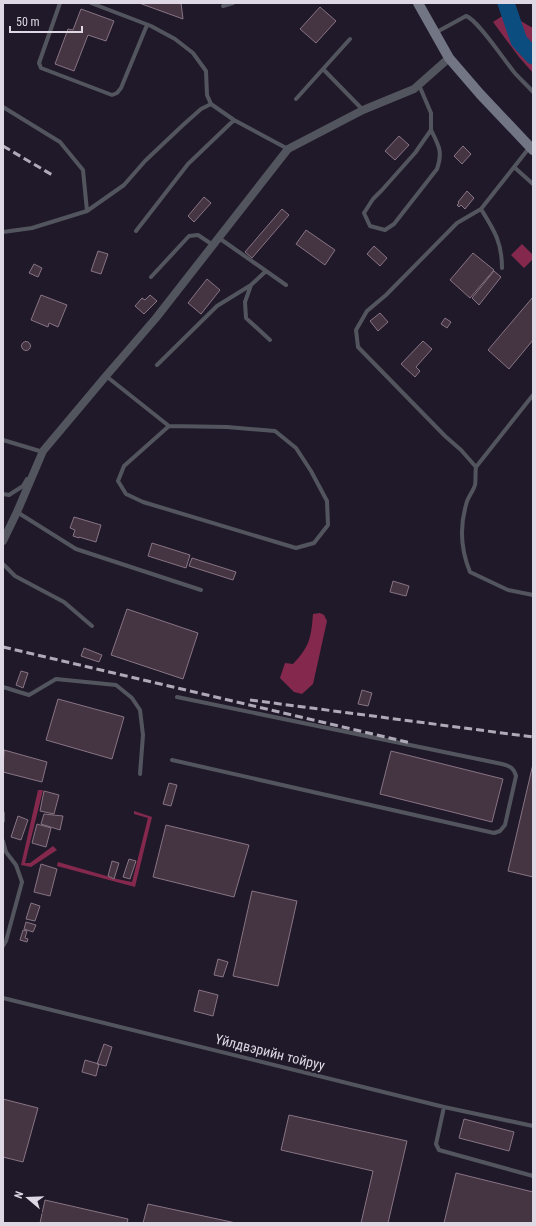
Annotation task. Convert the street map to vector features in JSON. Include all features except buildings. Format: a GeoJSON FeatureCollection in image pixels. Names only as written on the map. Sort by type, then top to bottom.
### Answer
{"type":"FeatureCollection","features":[{"type":"Feature","properties":{"kind":"main road"},"geometry":{"type":"LineString","coordinates":[[418,3],[449,58],[480,94],[532,146]]}},
{"type":"Feature","properties":{"kind":"street"},"geometry":{"type":"LineString","coordinates":[[3,541],[43,451],[156,318],[288,149],[363,110],[414,89],[449,58]]}},
{"type":"Feature","properties":{"kind":"lane"},"geometry":{"type":"LineString","coordinates":[[60,3],[39,63],[41,68],[112,95],[117,93],[121,88],[148,24]]}},
{"type":"Feature","properties":{"kind":"lane"},"geometry":{"type":"LineString","coordinates":[[91,3],[148,24],[175,39],[193,53],[206,71],[207,95],[212,104],[234,120],[288,149]]}},
{"type":"Feature","properties":{"kind":"lane"},"geometry":{"type":"LineString","coordinates":[[223,6],[233,3]]}},
{"type":"Feature","properties":{"kind":"lane"},"geometry":{"type":"LineString","coordinates":[[435,34],[466,16],[471,18],[482,28],[516,74],[533,92]]}},
{"type":"Feature","properties":{"kind":"lane"},"geometry":{"type":"LineString","coordinates":[[296,99],[350,39]]}},
{"type":"Feature","properties":{"kind":"lane"},"geometry":{"type":"LineString","coordinates":[[323,69],[363,110]]}},
{"type":"Feature","properties":{"kind":"lane"},"geometry":{"type":"LineString","coordinates":[[419,85],[431,113],[431,130],[440,148],[441,158],[437,169],[394,224],[385,230],[370,226],[364,213],[372,199],[415,153],[431,130]]}},
{"type":"Feature","properties":{"kind":"lane"},"geometry":{"type":"LineString","coordinates":[[3,232],[32,228],[87,211],[124,185],[183,125],[201,109],[212,104]]}},
{"type":"Feature","properties":{"kind":"lane"},"geometry":{"type":"LineString","coordinates":[[3,107],[60,142],[83,170],[87,211]]}},
{"type":"Feature","properties":{"kind":"lane"},"geometry":{"type":"LineString","coordinates":[[136,231],[188,164],[234,120]]}},
{"type":"Feature","properties":{"kind":"lane"},"geometry":{"type":"LineString","coordinates":[[476,467],[462,450],[430,420],[358,347],[356,330],[367,311],[386,295],[457,223],[481,209],[532,146]]}},
{"type":"Feature","properties":{"kind":"lane"},"geometry":{"type":"LineString","coordinates":[[514,167],[533,184]]}},
{"type":"Feature","properties":{"kind":"lane"},"geometry":{"type":"LineString","coordinates":[[481,209],[497,234],[502,253],[502,268]]}},
{"type":"Feature","properties":{"kind":"lane"},"geometry":{"type":"LineString","coordinates":[[152,277],[189,236],[198,235],[213,245]]}},
{"type":"Feature","properties":{"kind":"lane"},"geometry":{"type":"LineString","coordinates":[[219,238],[286,285]]}},
{"type":"Feature","properties":{"kind":"lane"},"geometry":{"type":"LineString","coordinates":[[156,365],[217,306],[251,285],[266,271]]}},
{"type":"Feature","properties":{"kind":"lane"},"geometry":{"type":"LineString","coordinates":[[251,285],[245,302],[246,318],[270,340]]}},
{"type":"Feature","properties":{"kind":"lane"},"geometry":{"type":"LineString","coordinates":[[106,376],[169,426],[227,427],[275,431],[296,448],[311,471],[327,501],[328,525],[314,543],[296,548],[142,502],[126,494],[118,481],[124,466],[169,426]]}},
{"type":"Feature","properties":{"kind":"lane"},"geometry":{"type":"LineString","coordinates":[[533,395],[476,467],[475,485],[466,504],[461,543],[464,558],[470,572],[508,590],[533,596]]}},
{"type":"Feature","properties":{"kind":"lane"},"geometry":{"type":"LineString","coordinates":[[3,440],[43,451],[23,486],[9,495],[3,494]]}},
{"type":"Feature","properties":{"kind":"lane"},"geometry":{"type":"LineString","coordinates":[[17,512],[76,549],[201,590]]}},
{"type":"Feature","properties":{"kind":"lane"},"geometry":{"type":"LineString","coordinates":[[3,564],[15,576],[64,602],[92,626]]}},
{"type":"Feature","properties":{"kind":"lane"},"geometry":{"type":"LineString","coordinates":[[3,687],[29,695],[56,679],[116,685],[132,698],[140,710],[143,735],[140,774]]}},
{"type":"Feature","properties":{"kind":"lane"},"geometry":{"type":"LineString","coordinates":[[172,760],[494,833],[500,831],[505,825],[516,776],[515,770],[502,764],[177,698]]}},
{"type":"Feature","properties":{"kind":"lane"},"geometry":{"type":"LineString","coordinates":[[3,814],[3,821]]}},
{"type":"Feature","properties":{"kind":"lane"},"geometry":{"type":"LineString","coordinates":[[3,841],[6,852],[16,865],[22,882],[6,941],[3,946]]}},
{"type":"Feature","properties":{"kind":"lane","name":"Үйлдвэрийн тойруу"},"geometry":{"type":"LineString","coordinates":[[3,998],[444,1107],[533,1126]]}},
{"type":"Feature","properties":{"kind":"lane"},"geometry":{"type":"LineString","coordinates":[[444,1107],[436,1144],[439,1150],[533,1176]]}},
{"type":"Feature","properties":{"kind":"shaded area"},"geometry":{"type":"Polygon","coordinates":[[[507,13],[533,27],[533,73],[493,22],[507,13]]]}},
{"type":"Feature","properties":{"kind":"shaded area"},"geometry":{"type":"Polygon","coordinates":[[[522,244],[533,255],[533,259],[524,268],[511,255],[522,244]]]}},
{"type":"Feature","properties":{"kind":"shaded area"},"geometry":{"type":"Polygon","coordinates":[[[320,613],[324,615],[327,621],[313,684],[302,694],[294,692],[280,678],[285,663],[293,664],[303,652],[309,641],[313,614],[320,613]]]}},
{"type":"Feature","properties":{"kind":"shaded area"},"geometry":{"type":"Polygon","coordinates":[[[38,790],[43,790],[25,863],[30,863],[53,846],[57,850],[31,867],[21,865],[38,790]]]}},
{"type":"Feature","properties":{"kind":"shaded area"},"geometry":{"type":"Polygon","coordinates":[[[134,811],[152,817],[135,887],[57,866],[58,862],[132,882],[148,818],[134,814],[134,811]]]}},
{"type":"Feature","properties":{"kind":"waterway"},"geometry":{"type":"LineString","coordinates":[[506,3],[519,41],[533,56]]}},
{"type":"Feature","properties":{"kind":"railway"},"geometry":{"type":"LineString","coordinates":[[3,146],[54,176]]}},
{"type":"Feature","properties":{"kind":"railway"},"geometry":{"type":"LineString","coordinates":[[3,647],[411,743]]}},
{"type":"Feature","properties":{"kind":"railway"},"geometry":{"type":"LineString","coordinates":[[250,700],[533,737]]}}]}
